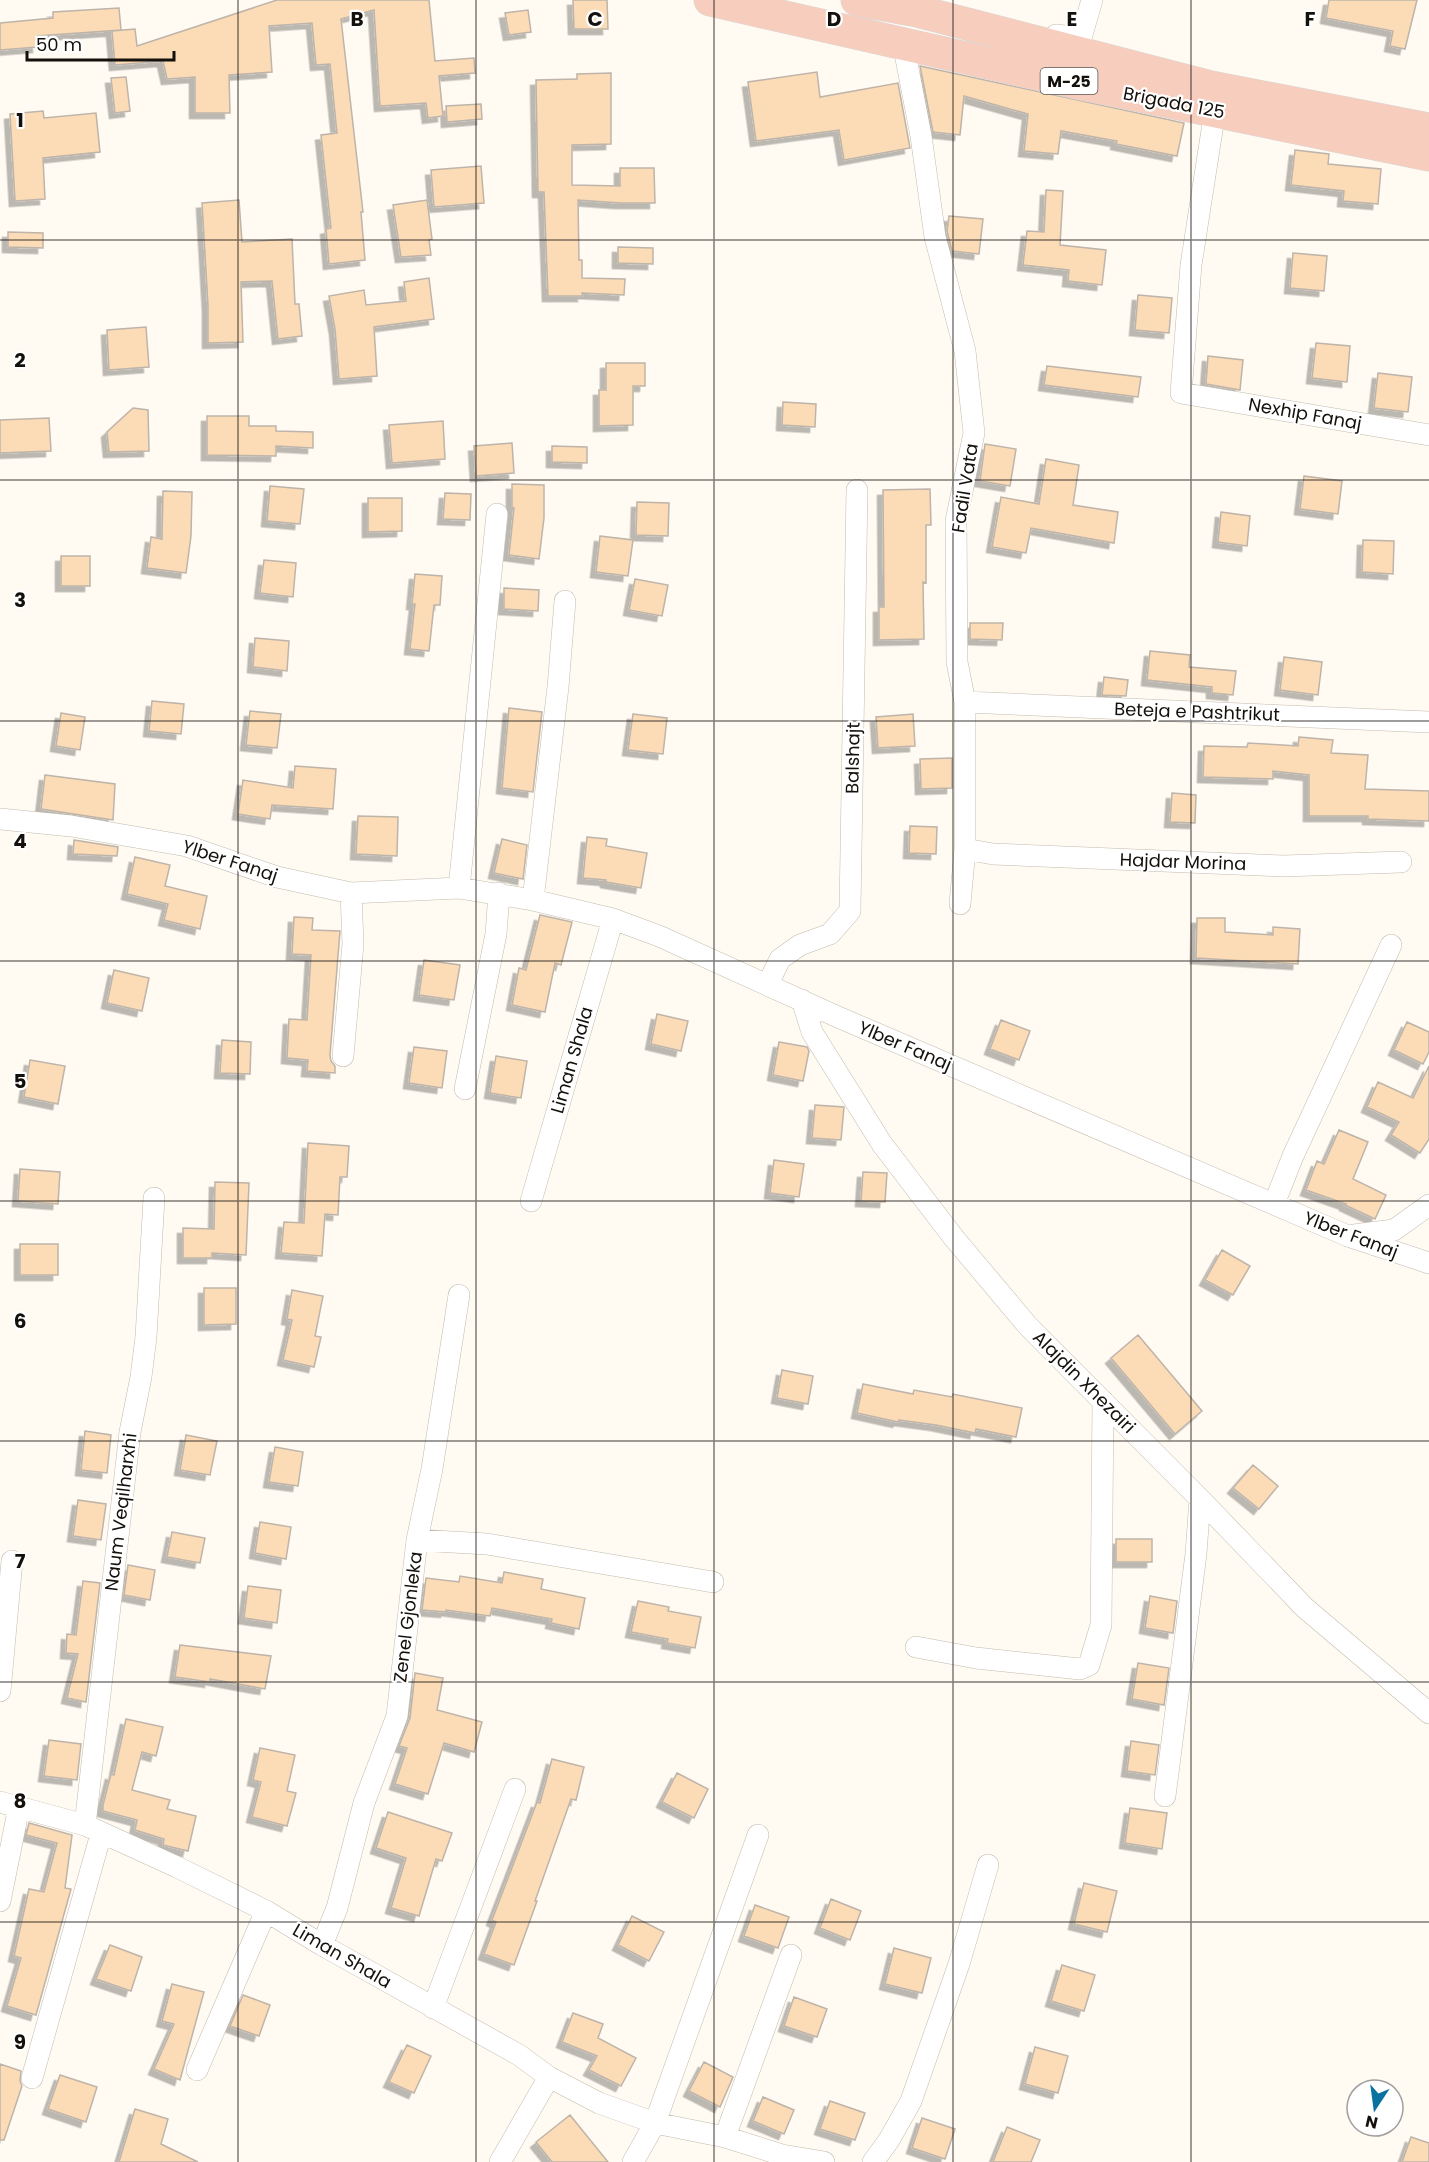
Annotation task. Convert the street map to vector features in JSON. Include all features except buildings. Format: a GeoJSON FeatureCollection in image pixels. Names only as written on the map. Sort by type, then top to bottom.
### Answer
{"type":"FeatureCollection","features":[{"type":"Feature","properties":{"kind":"main road","name":"Brigada 125"},"geometry":{"type":"LineString","coordinates":[[710,0],[1081,84],[1429,155]]}},
{"type":"Feature","properties":{"kind":"main road","name":"Brigada 125"},"geometry":{"type":"LineString","coordinates":[[857,0],[901,8],[1211,87],[1429,129]]}},
{"type":"Feature","properties":{"kind":"street"},"geometry":{"type":"LineString","coordinates":[[966,25],[1081,38],[1092,0]]}},
{"type":"Feature","properties":{"kind":"street","name":"Fadil Vata"},"geometry":{"type":"LineString","coordinates":[[903,43],[921,136],[935,237],[965,351],[974,434],[956,521],[957,662],[965,702],[965,849],[960,904]]}},
{"type":"Feature","properties":{"kind":"street","name":"Nexhip Fanaj"},"geometry":{"type":"LineString","coordinates":[[1215,111],[1191,265],[1181,393],[1429,435]]}},
{"type":"Feature","properties":{"kind":"street","name":"Balshajt"},"geometry":{"type":"LineString","coordinates":[[768,984],[780,959],[800,945],[830,934],[850,911],[857,490]]}},
{"type":"Feature","properties":{"kind":"street"},"geometry":{"type":"LineString","coordinates":[[459,888],[497,514]]}},
{"type":"Feature","properties":{"kind":"street"},"geometry":{"type":"LineString","coordinates":[[533,900],[558,687],[565,601]]}},
{"type":"Feature","properties":{"kind":"street","name":"Beteja e Pashtrikut"},"geometry":{"type":"LineString","coordinates":[[965,702],[1429,722]]}},
{"type":"Feature","properties":{"kind":"street","name":"Ylber Fanaj"},"geometry":{"type":"LineString","coordinates":[[0,819],[71,826],[187,846],[277,877],[351,893],[459,888],[533,900],[613,920],[659,936],[1122,1141],[1348,1236],[1429,1263]]}},
{"type":"Feature","properties":{"kind":"street","name":"Hajdar Morina"},"geometry":{"type":"LineString","coordinates":[[965,849],[993,854],[1284,866],[1401,862]]}},
{"type":"Feature","properties":{"kind":"street"},"geometry":{"type":"LineString","coordinates":[[343,1056],[353,944],[351,893]]}},
{"type":"Feature","properties":{"kind":"street"},"geometry":{"type":"LineString","coordinates":[[465,1089],[496,933],[499,893]]}},
{"type":"Feature","properties":{"kind":"street","name":"Liman Shala"},"geometry":{"type":"LineString","coordinates":[[531,1201],[613,920]]}},
{"type":"Feature","properties":{"kind":"street"},"geometry":{"type":"LineString","coordinates":[[1274,1204],[1293,1156],[1391,945]]}},
{"type":"Feature","properties":{"kind":"street","name":"Alajdin Xhezairi"},"geometry":{"type":"LineString","coordinates":[[802,1000],[812,1032],[882,1144],[954,1238],[1020,1317],[1305,1608],[1429,1713]]}},
{"type":"Feature","properties":{"kind":"street","name":"Naum Veqilharxhi"},"geometry":{"type":"LineString","coordinates":[[32,2079],[93,1829],[130,1432],[146,1337],[154,1198]]}},
{"type":"Feature","properties":{"kind":"street"},"geometry":{"type":"LineString","coordinates":[[1348,1236],[1394,1230],[1429,1206]]}},
{"type":"Feature","properties":{"kind":"street"},"geometry":{"type":"LineString","coordinates":[[417,1540],[432,1470],[459,1295]]}},
{"type":"Feature","properties":{"kind":"street"},"geometry":{"type":"LineString","coordinates":[[916,1647],[976,1659],[1080,1669],[1089,1665],[1101,1625],[1103,1401]]}},
{"type":"Feature","properties":{"kind":"street"},"geometry":{"type":"LineString","coordinates":[[1165,1796],[1196,1554],[1200,1499]]}},
{"type":"Feature","properties":{"kind":"street","name":"Zenel Gjonleka"},"geometry":{"type":"LineString","coordinates":[[322,1945],[337,1908],[364,1803],[396,1716],[417,1540],[488,1544],[713,1582]]}},
{"type":"Feature","properties":{"kind":"street"},"geometry":{"type":"LineString","coordinates":[[0,1691],[12,1560]]}},
{"type":"Feature","properties":{"kind":"street"},"geometry":{"type":"LineString","coordinates":[[433,2008],[515,1789]]}},
{"type":"Feature","properties":{"kind":"street","name":"Liman Shala"},"geometry":{"type":"LineString","coordinates":[[0,1901],[10,1804],[93,1829],[266,1911],[322,1945],[519,2055],[549,2078],[599,2103],[655,2123],[725,2137],[782,2156],[824,2162]]}},
{"type":"Feature","properties":{"kind":"street"},"geometry":{"type":"LineString","coordinates":[[633,2162],[655,2123],[758,1835]]}},
{"type":"Feature","properties":{"kind":"street"},"geometry":{"type":"LineString","coordinates":[[873,2162],[889,2140],[911,2101],[959,1964],[988,1865]]}},
{"type":"Feature","properties":{"kind":"street"},"geometry":{"type":"LineString","coordinates":[[197,2070],[266,1911]]}},
{"type":"Feature","properties":{"kind":"street"},"geometry":{"type":"LineString","coordinates":[[725,2137],[791,1956]]}},
{"type":"Feature","properties":{"kind":"street"},"geometry":{"type":"LineString","coordinates":[[500,2162],[549,2078]]}}]}
